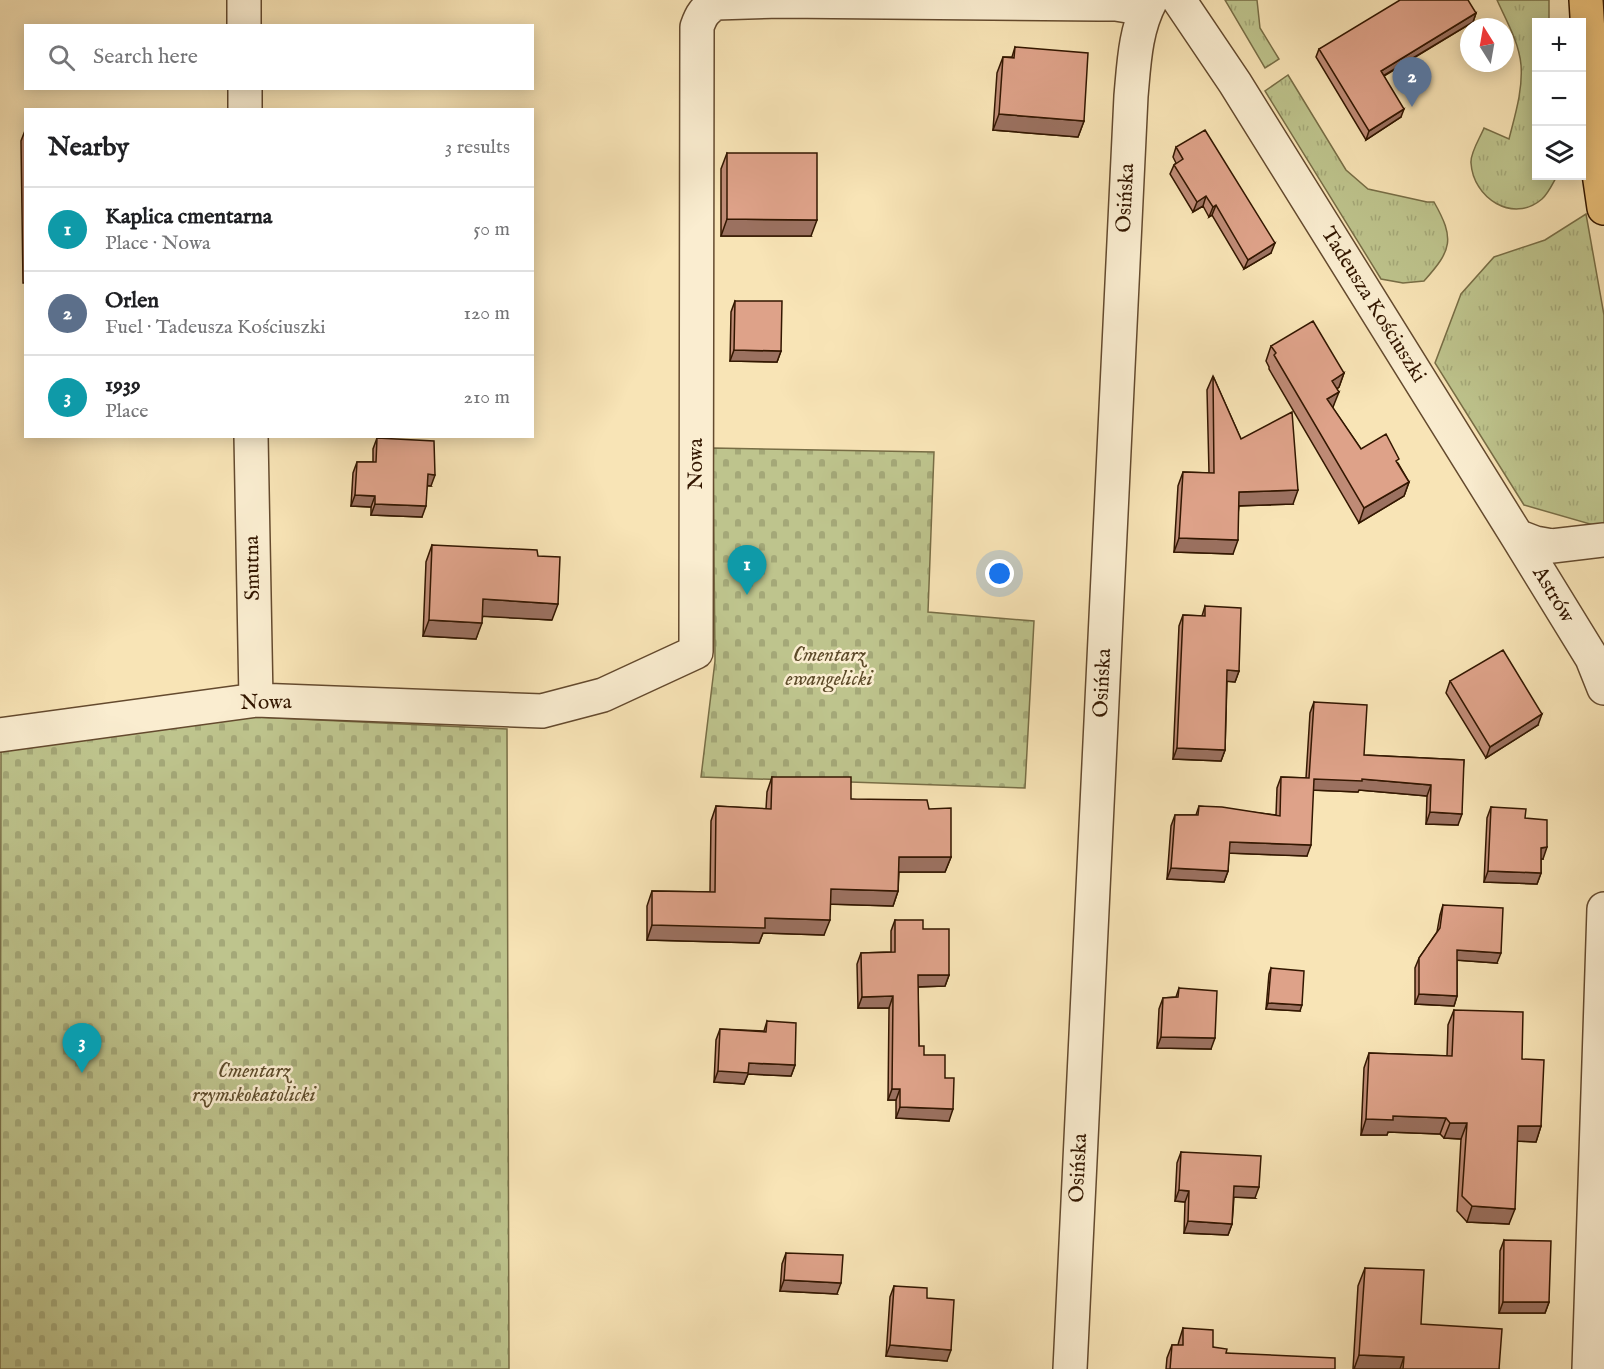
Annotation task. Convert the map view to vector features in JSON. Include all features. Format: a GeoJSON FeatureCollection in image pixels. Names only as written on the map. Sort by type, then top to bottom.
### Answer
{"type":"FeatureCollection","features":[{"type":"Feature","properties":{"kind":"main road"},"geometry":{"type":"LineString","coordinates":[[1586,0],[1595,146],[1604,208]]}},
{"type":"Feature","properties":{"kind":"street"},"geometry":{"type":"LineString","coordinates":[[244,0],[244,24]]}},
{"type":"Feature","properties":{"kind":"street","name":"Tadeusza Kościuszki"},"geometry":{"type":"LineString","coordinates":[[1179,0],[1235,83],[1517,536]]}},
{"type":"Feature","properties":{"kind":"street","name":"Nowa"},"geometry":{"type":"LineString","coordinates":[[0,735],[256,700],[542,711],[603,695],[696,652],[698,27],[700,18],[707,8],[716,3],[781,1],[1148,5]]}},
{"type":"Feature","properties":{"kind":"street","name":"Osińska"},"geometry":{"type":"LineString","coordinates":[[1070,1369],[1131,96],[1135,44],[1148,5]]}},
{"type":"Feature","properties":{"kind":"street"},"geometry":{"type":"LineString","coordinates":[[245,90],[245,108]]}},
{"type":"Feature","properties":{"kind":"street","name":"Smutna"},"geometry":{"type":"LineString","coordinates":[[250,438],[256,700]]}},
{"type":"Feature","properties":{"kind":"street"},"geometry":{"type":"LineString","coordinates":[[1517,536],[1552,546],[1604,540]]}},
{"type":"Feature","properties":{"kind":"street","name":"Astrów"},"geometry":{"type":"LineString","coordinates":[[1517,536],[1592,658],[1604,688]]}},
{"type":"Feature","properties":{"kind":"street"},"geometry":{"type":"LineString","coordinates":[[1589,1369],[1604,909]]}},
{"type":"Feature","properties":{"kind":"green space"},"geometry":{"type":"Polygon","coordinates":[[[1225,0],[1257,0],[1260,28],[1279,59],[1265,68],[1225,0]]]}},
{"type":"Feature","properties":{"kind":"green space"},"geometry":{"type":"Polygon","coordinates":[[[1497,0],[1549,0],[1549,18],[1532,18],[1532,180],[1555,180],[1542,199],[1531,206],[1519,209],[1496,204],[1487,196],[1473,176],[1471,163],[1484,128],[1509,139],[1516,112],[1520,93],[1521,65],[1514,37],[1514,18],[1506,18],[1497,0]]]}},
{"type":"Feature","properties":{"kind":"green space"},"geometry":{"type":"Polygon","coordinates":[[[1288,75],[1346,170],[1368,189],[1434,202],[1445,226],[1447,244],[1440,261],[1424,281],[1403,283],[1381,279],[1265,91],[1288,75]]]}},
{"type":"Feature","properties":{"kind":"green space"},"geometry":{"type":"Polygon","coordinates":[[[1586,214],[1604,315],[1604,528],[1524,505],[1435,363],[1461,294],[1494,257],[1545,240],[1586,214]]]}},
{"type":"Feature","properties":{"kind":"green space","name":"Cmentarz ewangelicki"},"geometry":{"type":"Polygon","coordinates":[[[713,448],[934,452],[928,612],[1034,621],[1025,788],[701,777],[715,661],[713,448]]]}},
{"type":"Feature","properties":{"kind":"green space","name":"Cmentarz rzymskokatolicki"},"geometry":{"type":"Polygon","coordinates":[[[256,717],[507,729],[509,1369],[0,1369],[1,745],[256,717]]]}},
{"type":"Feature","properties":{"kind":"building"},"geometry":{"type":"Polygon","coordinates":[[[1400,0],[1468,0],[1476,13],[1468,18],[1460,18],[1460,23],[1381,71],[1404,109],[1369,131],[1319,49],[1400,0]]]}},
{"type":"Feature","properties":{"kind":"building"},"geometry":{"type":"Polygon","coordinates":[[[1015,47],[1088,53],[1084,121],[999,114],[1003,57],[1014,58],[1015,47]]]}},
{"type":"Feature","properties":{"kind":"building"},"geometry":{"type":"Polygon","coordinates":[[[1205,130],[1275,243],[1248,260],[1216,205],[1213,207],[1206,196],[1197,202],[1174,165],[1183,159],[1176,147],[1205,130]]]}},
{"type":"Feature","properties":{"kind":"building"},"geometry":{"type":"Polygon","coordinates":[[[727,153],[817,153],[817,220],[727,219],[727,153]]]}},
{"type":"Feature","properties":{"kind":"building"},"geometry":{"type":"Polygon","coordinates":[[[735,301],[782,301],[781,351],[734,350],[735,301]]]}},
{"type":"Feature","properties":{"kind":"building"},"geometry":{"type":"Polygon","coordinates":[[[1313,321],[1344,373],[1332,381],[1339,392],[1327,399],[1361,449],[1386,434],[1399,459],[1396,461],[1409,482],[1364,508],[1274,355],[1276,353],[1271,346],[1313,321]]]}},
{"type":"Feature","properties":{"kind":"building"},"geometry":{"type":"Polygon","coordinates":[[[1213,376],[1241,439],[1292,412],[1298,490],[1239,492],[1238,540],[1179,538],[1183,472],[1214,473],[1213,376]]]}},
{"type":"Feature","properties":{"kind":"building"},"geometry":{"type":"Polygon","coordinates":[[[377,438],[434,441],[435,475],[428,474],[426,506],[375,504],[375,496],[355,495],[357,462],[376,462],[377,438]]]}},
{"type":"Feature","properties":{"kind":"building"},"geometry":{"type":"Polygon","coordinates":[[[432,545],[537,550],[538,556],[560,557],[558,604],[483,599],[482,623],[429,620],[432,545]]]}},
{"type":"Feature","properties":{"kind":"building"},"geometry":{"type":"Polygon","coordinates":[[[1205,606],[1241,608],[1239,671],[1227,670],[1225,750],[1177,748],[1183,615],[1205,616],[1205,606]]]}},
{"type":"Feature","properties":{"kind":"building"},"geometry":{"type":"Polygon","coordinates":[[[1503,650],[1542,714],[1490,747],[1450,681],[1503,650]]]}},
{"type":"Feature","properties":{"kind":"building"},"geometry":{"type":"Polygon","coordinates":[[[1314,702],[1367,705],[1364,755],[1464,760],[1462,814],[1430,812],[1431,785],[1362,779],[1362,781],[1314,779],[1311,845],[1230,842],[1228,871],[1171,868],[1175,815],[1198,815],[1199,806],[1222,807],[1280,816],[1281,777],[1309,778],[1314,702]]]}},
{"type":"Feature","properties":{"kind":"building"},"geometry":{"type":"Polygon","coordinates":[[[772,777],[851,777],[851,799],[927,800],[929,809],[951,808],[951,857],[899,857],[898,891],[831,889],[830,920],[765,918],[765,928],[652,925],[652,891],[715,892],[716,806],[771,809],[772,777]]]}},
{"type":"Feature","properties":{"kind":"building"},"geometry":{"type":"Polygon","coordinates":[[[1491,807],[1526,809],[1525,818],[1547,820],[1547,847],[1541,848],[1541,873],[1488,871],[1491,807]]]}},
{"type":"Feature","properties":{"kind":"building"},"geometry":{"type":"Polygon","coordinates":[[[1443,905],[1503,908],[1501,953],[1457,950],[1457,996],[1419,994],[1419,958],[1440,928],[1443,905]]]}},
{"type":"Feature","properties":{"kind":"building"},"geometry":{"type":"Polygon","coordinates":[[[895,920],[923,920],[923,929],[949,929],[949,975],[918,975],[919,1046],[924,1046],[924,1055],[945,1055],[945,1078],[954,1078],[953,1109],[900,1107],[900,1089],[892,1089],[893,996],[862,997],[861,953],[895,952],[895,920]]]}},
{"type":"Feature","properties":{"kind":"building"},"geometry":{"type":"Polygon","coordinates":[[[1271,968],[1304,971],[1302,1005],[1268,1003],[1271,968]]]}},
{"type":"Feature","properties":{"kind":"building"},"geometry":{"type":"Polygon","coordinates":[[[1179,988],[1217,991],[1215,1038],[1161,1037],[1163,998],[1178,997],[1179,988]]]}},
{"type":"Feature","properties":{"kind":"building"},"geometry":{"type":"Polygon","coordinates":[[[1454,1010],[1523,1012],[1522,1059],[1544,1060],[1541,1126],[1518,1126],[1515,1209],[1472,1206],[1462,1196],[1467,1123],[1450,1123],[1446,1118],[1393,1116],[1393,1120],[1366,1119],[1369,1053],[1452,1056],[1454,1010]]]}},
{"type":"Feature","properties":{"kind":"building"},"geometry":{"type":"Polygon","coordinates":[[[767,1021],[796,1023],[795,1065],[749,1063],[748,1073],[718,1071],[720,1029],[766,1032],[767,1021]]]}},
{"type":"Feature","properties":{"kind":"building"},"geometry":{"type":"Polygon","coordinates":[[[1181,1152],[1261,1156],[1259,1187],[1234,1186],[1232,1224],[1188,1221],[1189,1191],[1179,1190],[1181,1152]]]}},
{"type":"Feature","properties":{"kind":"building"},"geometry":{"type":"Polygon","coordinates":[[[1504,1240],[1551,1241],[1549,1302],[1503,1302],[1504,1240]]]}},
{"type":"Feature","properties":{"kind":"building"},"geometry":{"type":"Polygon","coordinates":[[[786,1253],[843,1255],[841,1283],[784,1280],[786,1253]]]}},
{"type":"Feature","properties":{"kind":"building"},"geometry":{"type":"Polygon","coordinates":[[[1365,1268],[1424,1270],[1421,1324],[1502,1329],[1499,1369],[1403,1369],[1404,1357],[1359,1355],[1365,1268]]]}},
{"type":"Feature","properties":{"kind":"building"},"geometry":{"type":"Polygon","coordinates":[[[894,1286],[927,1288],[927,1298],[954,1300],[951,1350],[890,1345],[894,1286]]]}},
{"type":"Feature","properties":{"kind":"building"},"geometry":{"type":"Polygon","coordinates":[[[1183,1328],[1213,1330],[1213,1347],[1227,1349],[1226,1353],[1335,1358],[1335,1369],[1170,1369],[1172,1345],[1183,1345],[1183,1328]]]}},
{"type":"Feature","properties":{"kind":"place","name":"Orlen"},"geometry":{"type":"Point","coordinates":[1412,107]}},
{"type":"Feature","properties":{"kind":"place","name":"Kaplica cmentarna"},"geometry":{"type":"Point","coordinates":[747,595]}},
{"type":"Feature","properties":{"kind":"place","name":"1939"},"geometry":{"type":"Point","coordinates":[82,1073]}}]}
